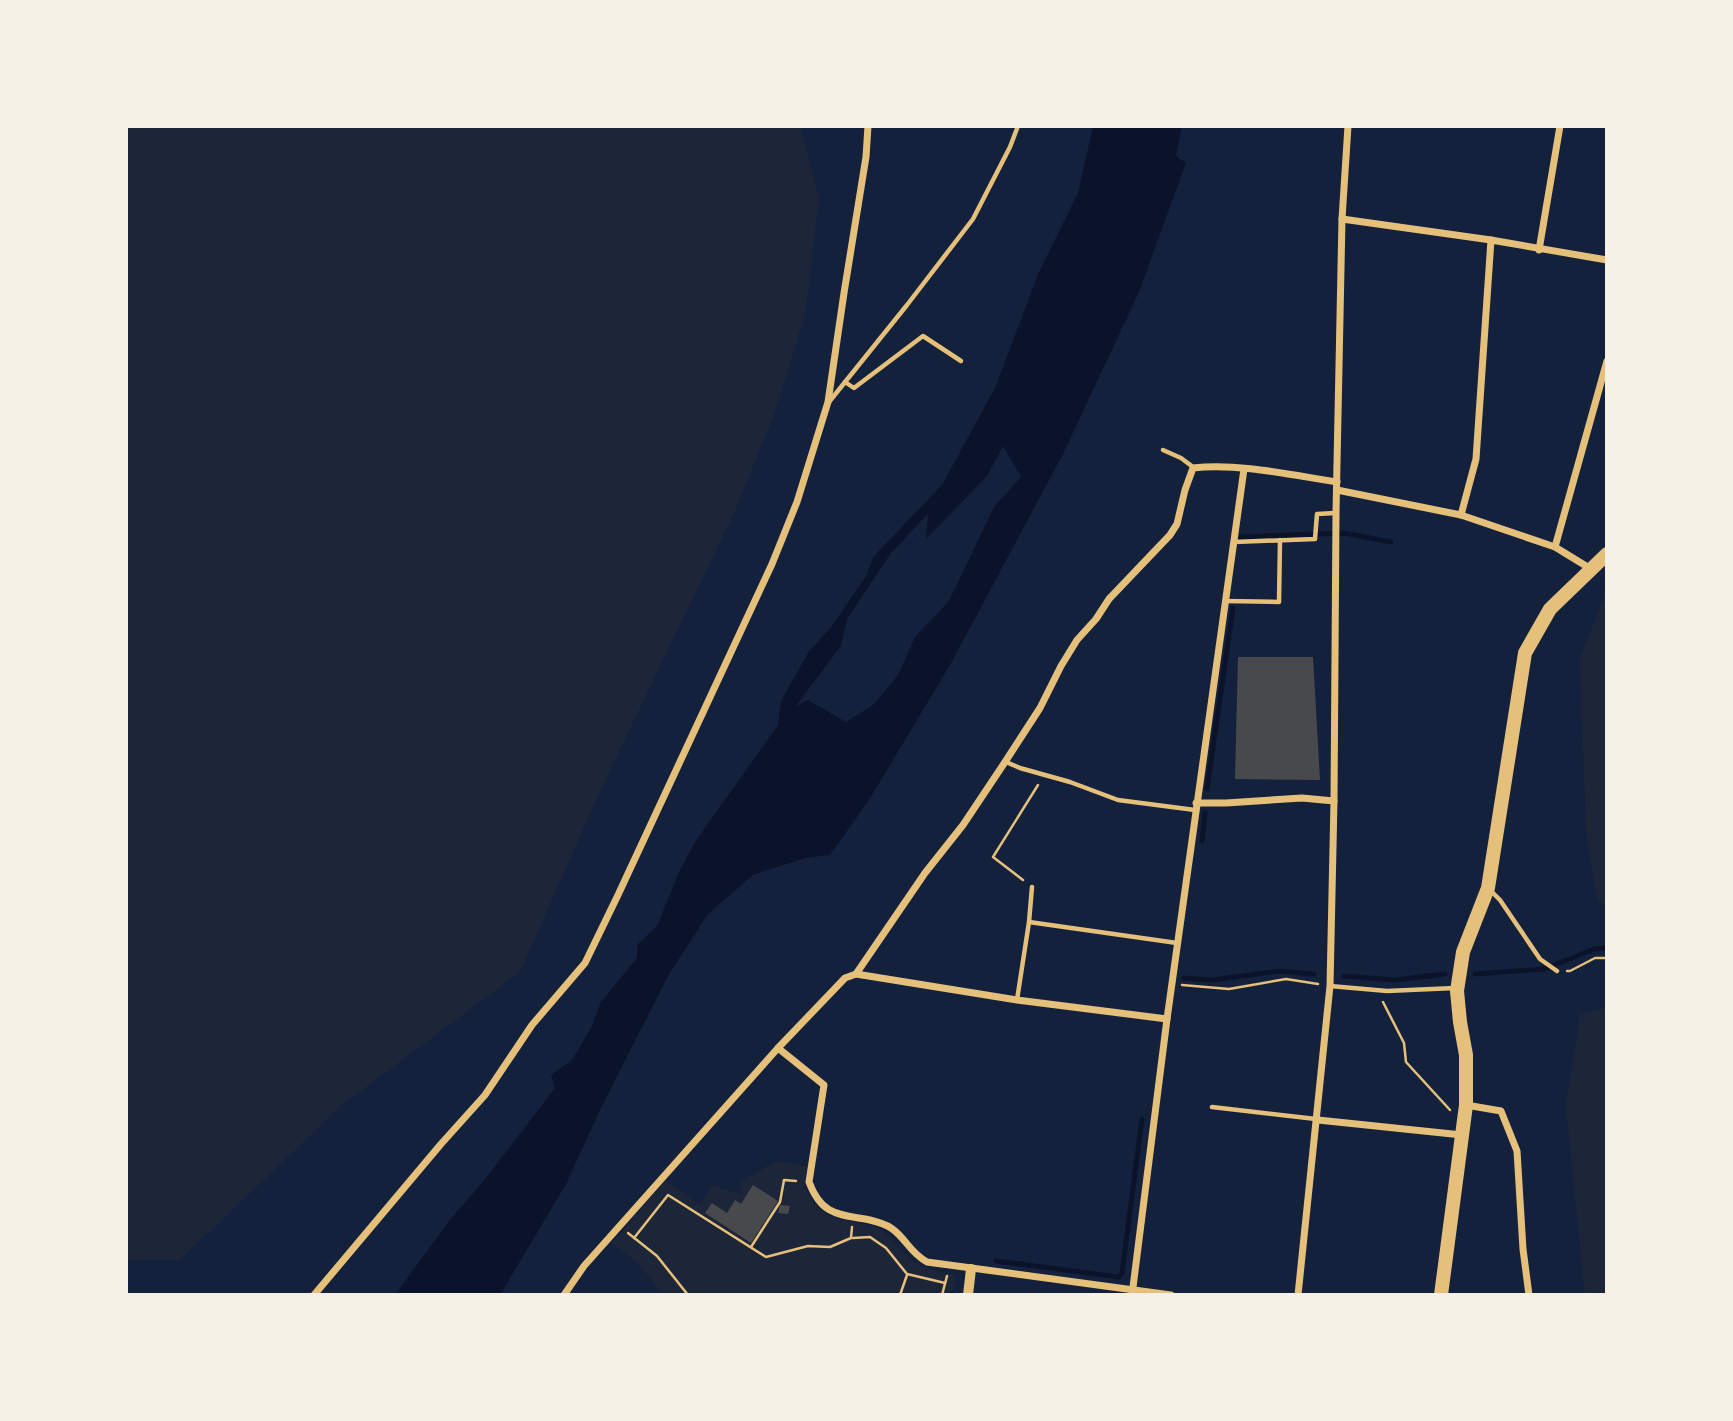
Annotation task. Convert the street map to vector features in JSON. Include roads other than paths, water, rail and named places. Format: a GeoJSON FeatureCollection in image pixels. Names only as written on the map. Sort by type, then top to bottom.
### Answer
{"type":"FeatureCollection","features":[{"type":"Feature","properties":{"kind":"highway"},"geometry":{"type":"LineString","coordinates":[[1441,1295],[1466,1105],[1466,1055],[1458,988],[1464,952],[1488,888],[1525,653],[1550,609],[1607,554]]}},
{"type":"Feature","properties":{"kind":"street"},"geometry":{"type":"LineString","coordinates":[[314,1295],[485,1095],[532,1025],[584,963],[772,564],[797,502],[828,402],[866,157],[867,126]]}},
{"type":"Feature","properties":{"kind":"street"},"geometry":{"type":"LineString","coordinates":[[1298,1295],[1330,986],[1342,219],[1348,126]]}},
{"type":"Feature","properties":{"kind":"street"},"geometry":{"type":"LineString","coordinates":[[1539,250],[1560,126]]}},
{"type":"Feature","properties":{"kind":"street"},"geometry":{"type":"LineString","coordinates":[[1342,219],[1607,260]]}},
{"type":"Feature","properties":{"kind":"street"},"geometry":{"type":"LineString","coordinates":[[1461,514],[1476,458],[1490,240]]}},
{"type":"Feature","properties":{"kind":"street"},"geometry":{"type":"LineString","coordinates":[[1555,547],[1607,360]]}},
{"type":"Feature","properties":{"kind":"street"},"geometry":{"type":"LineString","coordinates":[[856,974],[1005,762],[1040,708],[1077,640],[1110,598],[1170,535],[1177,524],[1194,468],[1244,469],[1337,486],[1461,514],[1555,547],[1591,569]]}},
{"type":"Feature","properties":{"kind":"street"},"geometry":{"type":"LineString","coordinates":[[1133,1292],[1177,943],[1244,469]]}},
{"type":"Feature","properties":{"kind":"street"},"geometry":{"type":"LineString","coordinates":[[1196,807],[1302,798],[1334,801]]}},
{"type":"Feature","properties":{"kind":"street"},"geometry":{"type":"LineString","coordinates":[[564,1295],[584,1266],[778,1048],[845,978],[856,974],[1017,1000],[1167,1019]]}},
{"type":"Feature","properties":{"kind":"street"},"geometry":{"type":"LineString","coordinates":[[778,1048],[824,1085],[808,1182],[814,1196],[823,1206],[835,1213],[881,1223],[893,1229],[916,1256],[927,1262],[1133,1292],[1171,1295]]}},
{"type":"Feature","properties":{"kind":"street"},"geometry":{"type":"LineString","coordinates":[[1466,1105],[1501,1111],[1517,1151],[1523,1249],[1529,1295]]}},
{"type":"Feature","properties":{"kind":"street"},"geometry":{"type":"LineString","coordinates":[[1318,1120],[1463,1130]]}},
{"type":"Feature","properties":{"kind":"street"},"geometry":{"type":"LineString","coordinates":[[968,1295],[971,1269]]}},
{"type":"Feature","properties":{"kind":"lane"},"geometry":{"type":"LineString","coordinates":[[828,402],[973,219],[1010,148],[1018,126]]}},
{"type":"Feature","properties":{"kind":"lane"},"geometry":{"type":"LineString","coordinates":[[845,382],[854,388],[923,337],[961,361]]}},
{"type":"Feature","properties":{"kind":"lane"},"geometry":{"type":"LineString","coordinates":[[1163,450],[1181,458],[1194,468]]}},
{"type":"Feature","properties":{"kind":"lane"},"geometry":{"type":"LineString","coordinates":[[1233,542],[1315,539],[1317,514],[1336,513]]}},
{"type":"Feature","properties":{"kind":"lane"},"geometry":{"type":"LineString","coordinates":[[1225,601],[1279,602],[1280,540]]}},
{"type":"Feature","properties":{"kind":"lane"},"geometry":{"type":"LineString","coordinates":[[1005,762],[1118,800],[1196,807]]}},
{"type":"Feature","properties":{"kind":"lane"},"geometry":{"type":"LineString","coordinates":[[1017,1000],[1032,887]]}},
{"type":"Feature","properties":{"kind":"lane"},"geometry":{"type":"LineString","coordinates":[[1488,888],[1500,900],[1540,958],[1557,971]]}},
{"type":"Feature","properties":{"kind":"lane"},"geometry":{"type":"LineString","coordinates":[[1028,922],[1177,943]]}},
{"type":"Feature","properties":{"kind":"lane"},"geometry":{"type":"LineString","coordinates":[[1330,986],[1377,990],[1458,988]]}},
{"type":"Feature","properties":{"kind":"lane"},"geometry":{"type":"LineString","coordinates":[[1212,1107],[1318,1120]]}},
{"type":"Feature","properties":{"kind":"waterway"},"geometry":{"type":"LineString","coordinates":[[1241,537],[1344,533],[1391,542]]}},
{"type":"Feature","properties":{"kind":"waterway"},"geometry":{"type":"LineString","coordinates":[[1207,789],[1233,608]]}},
{"type":"Feature","properties":{"kind":"waterway"},"geometry":{"type":"LineString","coordinates":[[1202,841],[1205,813]]}},
{"type":"Feature","properties":{"kind":"waterway"},"geometry":{"type":"LineString","coordinates":[[1475,974],[1544,969],[1594,949],[1607,948]]}},
{"type":"Feature","properties":{"kind":"waterway"},"geometry":{"type":"LineString","coordinates":[[1184,978],[1212,980],[1279,971],[1314,974]]}},
{"type":"Feature","properties":{"kind":"waterway"},"geometry":{"type":"LineString","coordinates":[[1344,976],[1395,980],[1445,974]]}},
{"type":"Feature","properties":{"kind":"waterway"},"geometry":{"type":"LineString","coordinates":[[996,1261],[1119,1277],[1122,1273],[1142,1119]]}}]}
